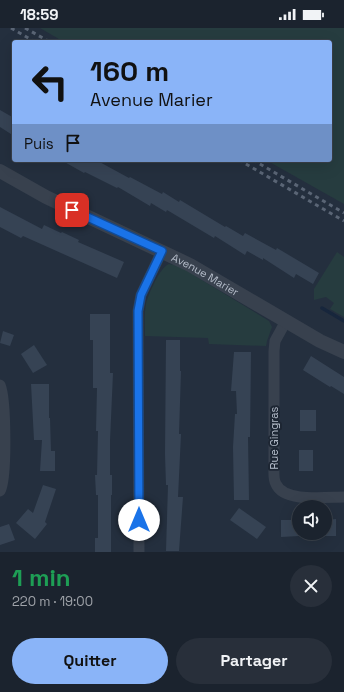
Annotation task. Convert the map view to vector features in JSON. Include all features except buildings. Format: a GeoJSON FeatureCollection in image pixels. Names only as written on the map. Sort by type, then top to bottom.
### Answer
{"type":"FeatureCollection","features":[{"type":"Feature","properties":{"kind":"street","name":"Avenue Marier"},"geometry":{"type":"LineString","coordinates":[[0,171],[46,197],[196,268],[320,341],[344,352]]}},
{"type":"Feature","properties":{"kind":"street"},"geometry":{"type":"LineString","coordinates":[[139,552],[138,311],[141,295],[162,251]]}},
{"type":"Feature","properties":{"kind":"street","name":"Rue Gingras"},"geometry":{"type":"LineString","coordinates":[[286,321],[275,340],[274,351],[274,480],[278,488],[288,496],[344,497]]}},
{"type":"Feature","properties":{"kind":"street"},"geometry":{"type":"LineString","coordinates":[[0,385],[4,400],[4,477],[0,491]]}},
{"type":"Feature","properties":{"kind":"green space"},"geometry":{"type":"Polygon","coordinates":[[[40,28],[344,28],[344,204],[270,162],[332,162],[332,40],[61,40],[40,28]]]}},
{"type":"Feature","properties":{"kind":"green space"},"geometry":{"type":"Polygon","coordinates":[[[337,252],[344,257],[344,317],[330,309],[334,303],[326,297],[314,300],[314,289],[337,252]]]}},
{"type":"Feature","properties":{"kind":"green space"},"geometry":{"type":"Polygon","coordinates":[[[169,264],[179,266],[269,321],[272,327],[266,346],[209,344],[208,338],[145,336],[145,312],[147,300],[158,276],[169,264]]]}},
{"type":"Feature","properties":{"kind":"waterway"},"geometry":{"type":"LineString","coordinates":[[322,308],[344,321]]}},
{"type":"Feature","properties":{"kind":"railway"},"geometry":{"type":"LineString","coordinates":[[11,28],[32,40]]}},
{"type":"Feature","properties":{"kind":"railway"},"geometry":{"type":"LineString","coordinates":[[25,28],[46,40]]}},
{"type":"Feature","properties":{"kind":"railway"},"geometry":{"type":"LineString","coordinates":[[242,162],[344,221]]}},
{"type":"Feature","properties":{"kind":"railway"},"geometry":{"type":"LineString","coordinates":[[256,162],[344,213]]}},
{"type":"Feature","properties":{"kind":"route"},"geometry":{"type":"LineString","coordinates":[[72,210],[162,251],[141,295],[138,311],[139,520]]}}]}
